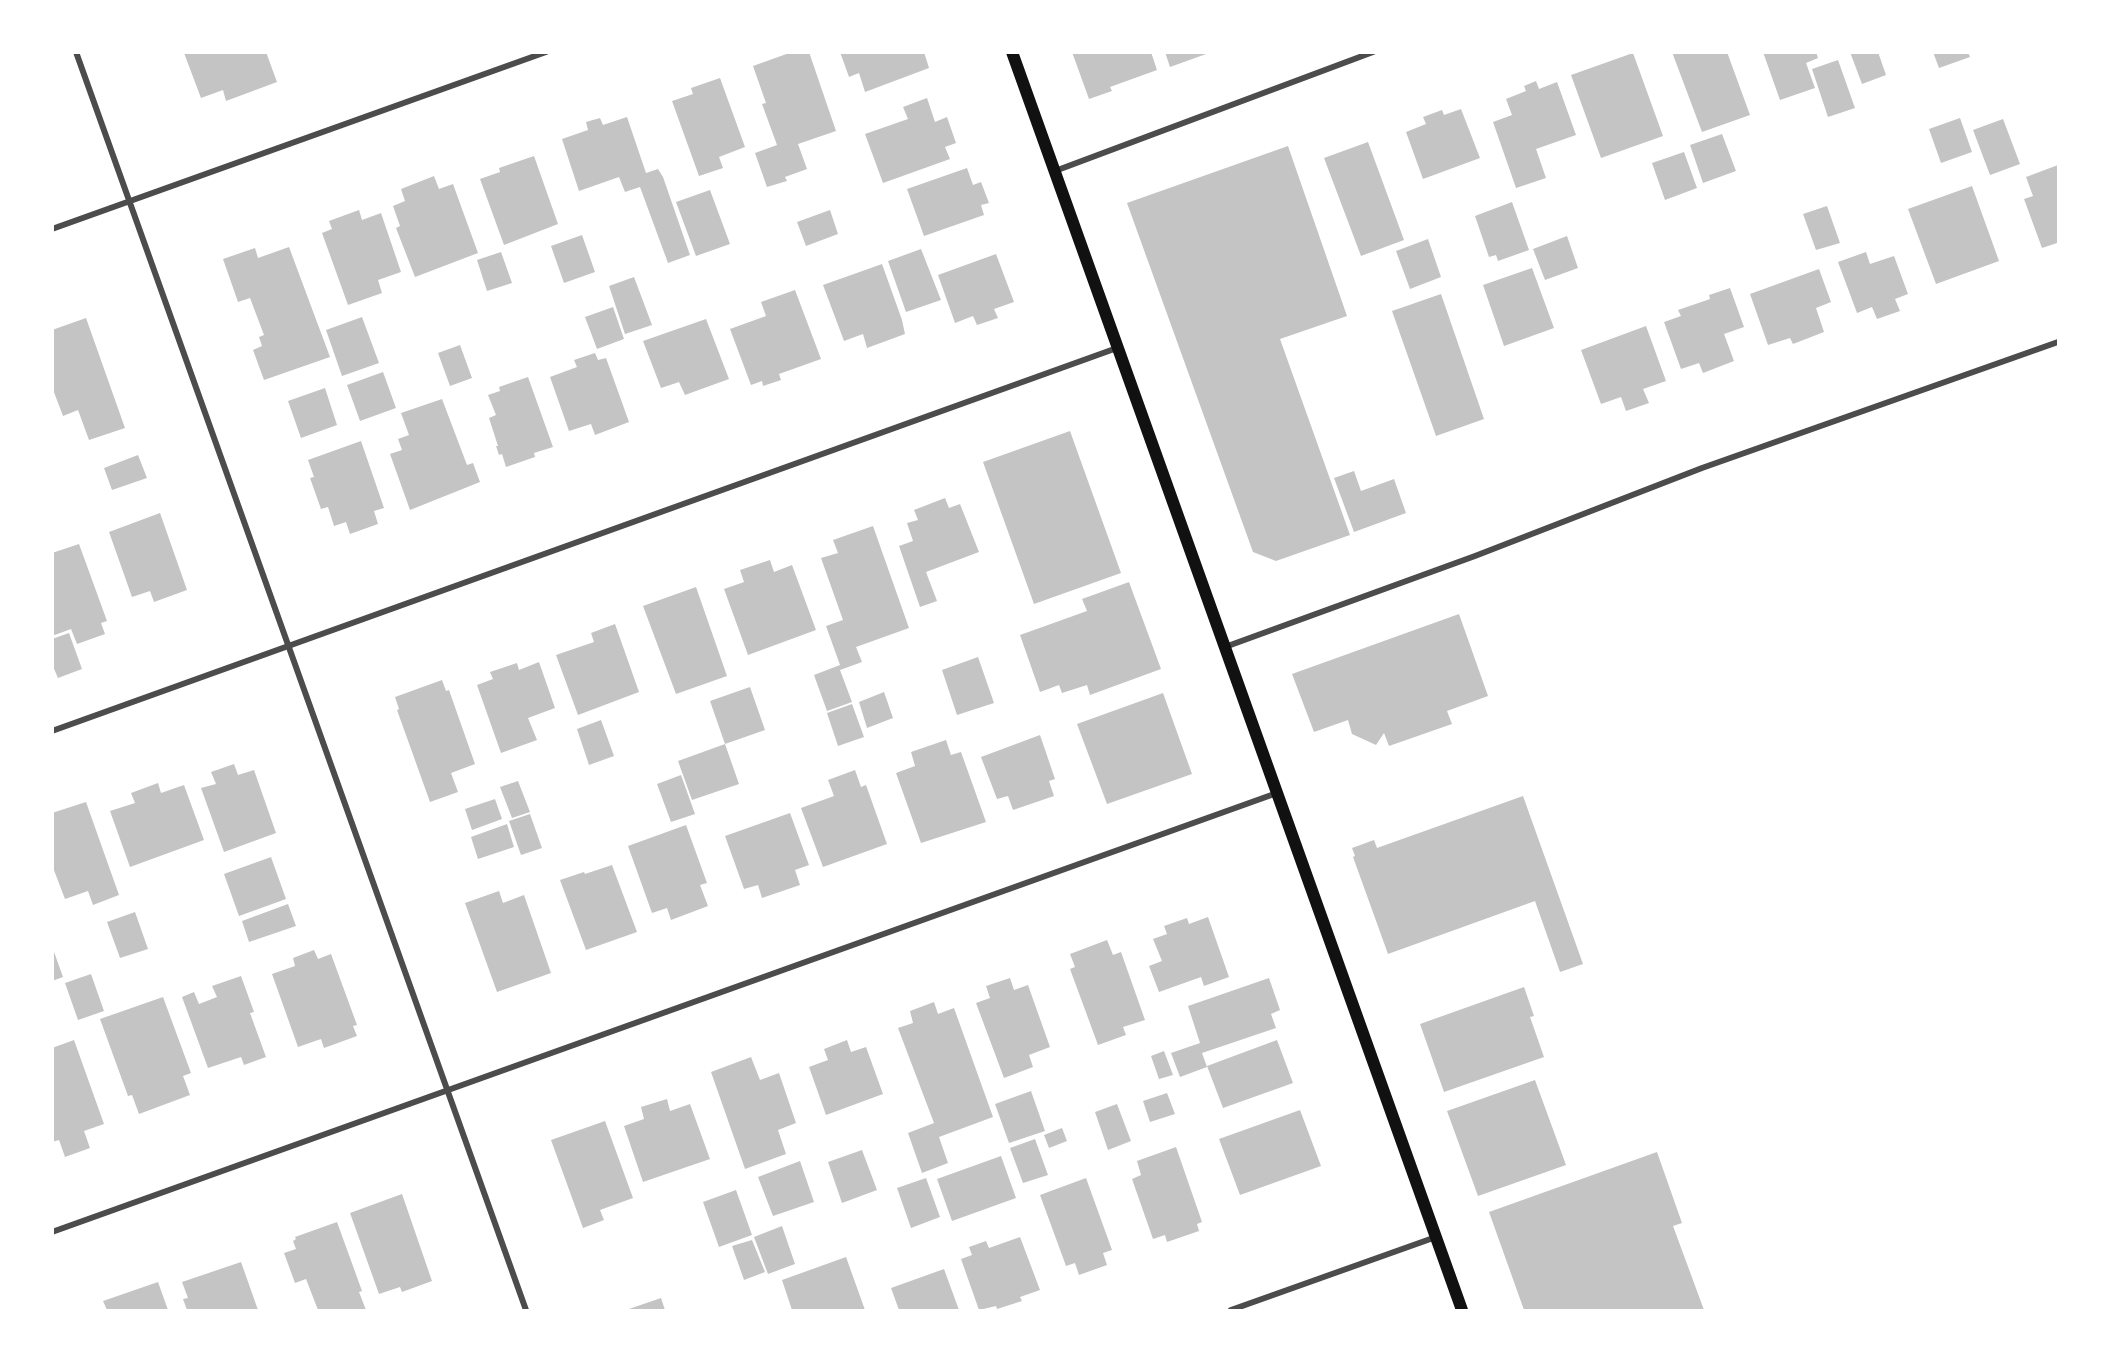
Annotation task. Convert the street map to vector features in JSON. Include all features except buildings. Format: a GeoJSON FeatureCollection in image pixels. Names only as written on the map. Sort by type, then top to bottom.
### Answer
{"type":"FeatureCollection","features":[{"type":"Feature","properties":{"kind":"main road"},"geometry":{"type":"LineString","coordinates":[[1012,52],[1462,1311]]}},
{"type":"Feature","properties":{"kind":"street"},"geometry":{"type":"LineString","coordinates":[[76,52],[526,1311]]}},
{"type":"Feature","properties":{"kind":"street"},"geometry":{"type":"LineString","coordinates":[[52,229],[546,52]]}},
{"type":"Feature","properties":{"kind":"street"},"geometry":{"type":"LineString","coordinates":[[1054,171],[1373,52]]}},
{"type":"Feature","properties":{"kind":"street"},"geometry":{"type":"LineString","coordinates":[[1226,647],[1475,556],[1702,468],[2058,342]]}},
{"type":"Feature","properties":{"kind":"street"},"geometry":{"type":"LineString","coordinates":[[52,731],[1117,348]]}},
{"type":"Feature","properties":{"kind":"street"},"geometry":{"type":"LineString","coordinates":[[52,1232],[1277,793]]}},
{"type":"Feature","properties":{"kind":"street"},"geometry":{"type":"LineString","coordinates":[[1231,1311],[1436,1237]]}}]}
